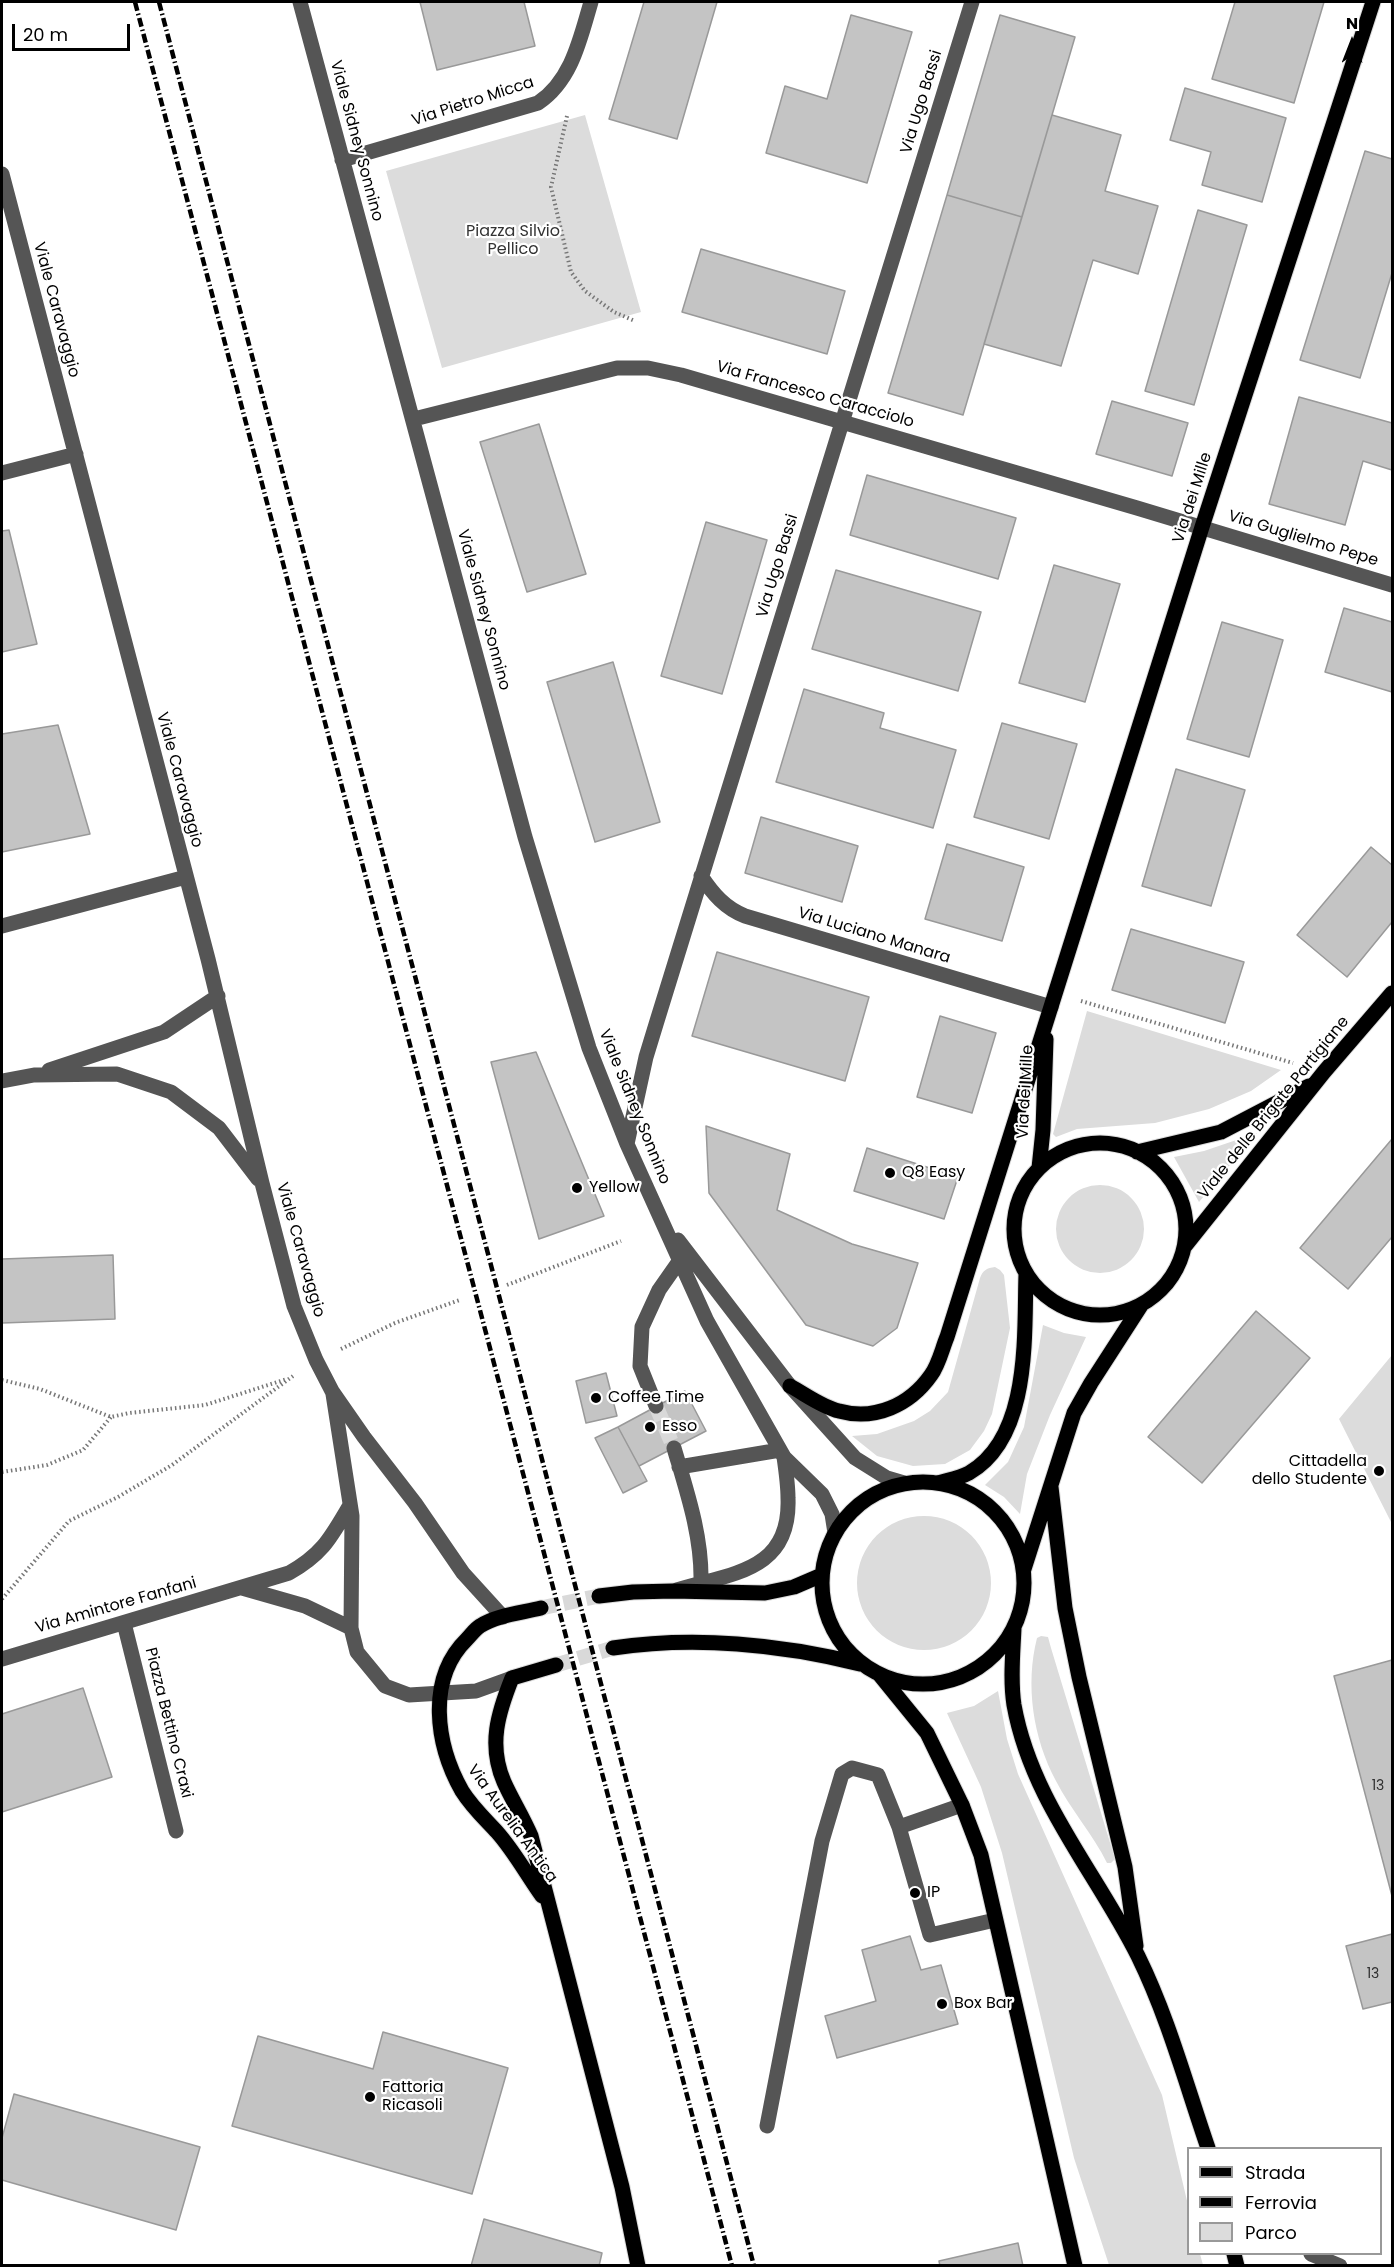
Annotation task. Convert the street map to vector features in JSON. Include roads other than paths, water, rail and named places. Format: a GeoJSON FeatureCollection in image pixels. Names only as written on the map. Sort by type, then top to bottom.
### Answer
{"type":"FeatureCollection","features":[{"type":"Feature","properties":{"kind":"main road","name":"Via dei Mille"},"geometry":{"type":"LineString","coordinates":[[1039,1168],[1051,1006],[1202,527],[1373,2]]}},
{"type":"Feature","properties":{"kind":"main road","name":"Viale delle Brigate Partigiane"},"geometry":{"type":"LineString","coordinates":[[1185,1246],[1319,1078],[1392,993]]}},
{"type":"Feature","properties":{"kind":"main road"},"geometry":{"type":"LineString","coordinates":[[790,1386],[837,1411],[861,1415],[893,1409],[913,1395],[932,1374],[947,1337],[1051,1006]]}},
{"type":"Feature","properties":{"kind":"main road"},"geometry":{"type":"LineString","coordinates":[[1137,1152],[1221,1132],[1319,1078]]}},
{"type":"Feature","properties":{"kind":"main road"},"geometry":{"type":"LineString","coordinates":[[1096,1144],[1117,1145],[1137,1152],[1160,1168],[1177,1191],[1186,1218],[1185,1246],[1176,1269],[1162,1289],[1142,1304],[1117,1314],[1091,1315],[1065,1308],[1043,1294],[1026,1274],[1017,1253],[1014,1230],[1017,1207],[1025,1186],[1039,1168],[1056,1155],[1075,1147],[1096,1144]]}},
{"type":"Feature","properties":{"kind":"main road"},"geometry":{"type":"LineString","coordinates":[[938,1483],[968,1473],[991,1455],[1008,1424],[1023,1369],[1026,1274]]}},
{"type":"Feature","properties":{"kind":"main road"},"geometry":{"type":"LineString","coordinates":[[1023,1572],[1074,1413],[1142,1304]]}},
{"type":"Feature","properties":{"kind":"main road"},"geometry":{"type":"LineString","coordinates":[[613,1648],[635,1645],[706,1643],[821,1654],[873,1670],[901,1681],[923,1684],[945,1681],[967,1674],[986,1661],[1002,1645],[1014,1626],[1021,1609],[1024,1590],[1019,1550],[1009,1530],[996,1513],[979,1498],[960,1489],[938,1483],[904,1483],[887,1488],[857,1506],[844,1518],[835,1533],[826,1553],[822,1575],[823,1596],[828,1617],[849,1653],[873,1670],[927,1733],[962,1805],[981,1856],[1075,2265]]}},
{"type":"Feature","properties":{"kind":"main road"},"geometry":{"type":"LineString","coordinates":[[1051,1487],[1065,1608],[1079,1677],[1125,1867],[1137,1955]]}},
{"type":"Feature","properties":{"kind":"main road"},"geometry":{"type":"LineString","coordinates":[[599,1596],[673,1591],[765,1593],[794,1587],[822,1575]]}},
{"type":"Feature","properties":{"kind":"main road","name":"Via Aurelia Antica"},"geometry":{"type":"LineString","coordinates":[[541,1608],[503,1617],[480,1626],[452,1656],[440,1694],[443,1746],[452,1772],[463,1793],[477,1812],[499,1834],[547,1904]]}},
{"type":"Feature","properties":{"kind":"main road"},"geometry":{"type":"LineString","coordinates":[[1014,1626],[1012,1670],[1014,1704],[1040,1787],[1137,1955],[1162,2010],[1208,2147]]}},
{"type":"Feature","properties":{"kind":"main road"},"geometry":{"type":"LineString","coordinates":[[512,1678],[556,1665]]}},
{"type":"Feature","properties":{"kind":"main road","name":"Via Aurelia Antica"},"geometry":{"type":"LineString","coordinates":[[512,1678],[498,1719],[495,1739],[497,1762],[504,1782],[531,1836],[622,2187],[638,2265]]}},
{"type":"Feature","properties":{"kind":"street","name":"Viale Sidney Sonnino"},"geometry":{"type":"LineString","coordinates":[[300,2],[525,837],[589,1048],[627,1144],[707,1321],[782,1454],[822,1494],[832,1514],[835,1533]]}},
{"type":"Feature","properties":{"kind":"street","name":"Via Pietro Micca"},"geometry":{"type":"LineString","coordinates":[[342,160],[538,103],[550,95],[575,57],[591,2]]}},
{"type":"Feature","properties":{"kind":"street","name":"Via Ugo Bassi"},"geometry":{"type":"LineString","coordinates":[[627,1144],[646,1057],[972,2]]}},
{"type":"Feature","properties":{"kind":"street","name":"Viale Caravaggio"},"geometry":{"type":"LineString","coordinates":[[2,174],[218,996],[294,1306],[316,1360],[332,1391],[415,1503],[463,1573],[503,1617]]}},
{"type":"Feature","properties":{"kind":"street","name":"Via Francesco Caracciolo"},"geometry":{"type":"LineString","coordinates":[[414,419],[617,368],[648,368],[681,375],[1202,527]]}},
{"type":"Feature","properties":{"kind":"street"},"geometry":{"type":"LineString","coordinates":[[2,473],[76,454]]}},
{"type":"Feature","properties":{"kind":"street","name":"Via Guglielmo Pepe"},"geometry":{"type":"LineString","coordinates":[[1202,527],[1392,585]]}},
{"type":"Feature","properties":{"kind":"street","name":"Via Luciano Manara"},"geometry":{"type":"LineString","coordinates":[[701,876],[711,891],[726,906],[745,916],[1051,1006]]}},
{"type":"Feature","properties":{"kind":"street"},"geometry":{"type":"LineString","coordinates":[[2,926],[186,877]]}},
{"type":"Feature","properties":{"kind":"street"},"geometry":{"type":"LineString","coordinates":[[2,1081],[34,1075],[164,1032],[218,996]]}},
{"type":"Feature","properties":{"kind":"street"},"geometry":{"type":"LineString","coordinates":[[34,1075],[117,1074],[171,1092],[219,1128],[262,1183]]}},
{"type":"Feature","properties":{"kind":"street","name":"Viale Sidney Sonnino"},"geometry":{"type":"LineString","coordinates":[[661,1218],[790,1386],[855,1458],[887,1478],[904,1483]]}},
{"type":"Feature","properties":{"kind":"street"},"geometry":{"type":"LineString","coordinates":[[656,1406],[640,1366],[642,1327],[659,1290],[680,1260]]}},
{"type":"Feature","properties":{"kind":"street","name":"Viale Caravaggio"},"geometry":{"type":"LineString","coordinates":[[332,1391],[352,1516],[351,1628],[357,1652],[385,1686],[409,1695],[476,1691],[512,1678]]}},
{"type":"Feature","properties":{"kind":"street"},"geometry":{"type":"LineString","coordinates":[[674,1448],[692,1506],[701,1564],[701,1582]]}},
{"type":"Feature","properties":{"kind":"street"},"geometry":{"type":"LineString","coordinates":[[673,1591],[749,1569],[765,1560],[775,1550],[785,1532],[789,1500],[782,1454],[680,1467]]}},
{"type":"Feature","properties":{"kind":"street","name":"Via Amintore Fanfani"},"geometry":{"type":"LineString","coordinates":[[2,1659],[289,1573],[309,1561],[328,1541],[350,1504]]}},
{"type":"Feature","properties":{"kind":"street"},"geometry":{"type":"LineString","coordinates":[[242,1588],[305,1606],[351,1628]]}},
{"type":"Feature","properties":{"kind":"street","name":"Piazza Bettino Craxi"},"geometry":{"type":"LineString","coordinates":[[124,1623],[176,1831]]}},
{"type":"Feature","properties":{"kind":"street"},"geometry":{"type":"LineString","coordinates":[[767,2127],[822,1841],[842,1773],[852,1768],[878,1775],[899,1827],[930,1935],[995,1920]]}},
{"type":"Feature","properties":{"kind":"street"},"geometry":{"type":"LineString","coordinates":[[899,1827],[962,1805]]}},
{"type":"Feature","properties":{"kind":"street"},"geometry":{"type":"LineString","coordinates":[[1316,2255],[1340,2265]]}},
{"type":"Feature","properties":{"kind":"tunnel"},"geometry":{"type":"LineString","coordinates":[[656,1406],[674,1448]]}},
{"type":"Feature","properties":{"kind":"tunnel"},"geometry":{"type":"LineString","coordinates":[[541,1608],[599,1596]]}},
{"type":"Feature","properties":{"kind":"tunnel"},"geometry":{"type":"LineString","coordinates":[[556,1665],[613,1648]]}},
{"type":"Feature","properties":{"kind":"railway"},"geometry":{"type":"LineString","coordinates":[[135,2],[732,2266]]}},
{"type":"Feature","properties":{"kind":"railway"},"geometry":{"type":"LineString","coordinates":[[159,2],[754,2266]]}},
{"type":"Feature","properties":{"kind":"place","name":"Q8 Easy"},"geometry":{"type":"Point","coordinates":[890,1173]}},
{"type":"Feature","properties":{"kind":"place","name":"Yellow"},"geometry":{"type":"Point","coordinates":[577,1188]}},
{"type":"Feature","properties":{"kind":"place","name":"Coffee Time"},"geometry":{"type":"Point","coordinates":[596,1398]}},
{"type":"Feature","properties":{"kind":"place","name":"Esso"},"geometry":{"type":"Point","coordinates":[650,1427]}},
{"type":"Feature","properties":{"kind":"place","name":"Cittadella dello Studente"},"geometry":{"type":"Point","coordinates":[1379,1471]}},
{"type":"Feature","properties":{"kind":"place","name":"IP"},"geometry":{"type":"Point","coordinates":[915,1893]}},
{"type":"Feature","properties":{"kind":"place","name":"Box Bar"},"geometry":{"type":"Point","coordinates":[942,2004]}},
{"type":"Feature","properties":{"kind":"place","name":"Fattoria Ricasoli"},"geometry":{"type":"Point","coordinates":[370,2097]}},
{"type":"Feature","properties":{"kind":"park label","name":"Piazza Silvio Pellico"},"geometry":{"type":"Point","coordinates":[513,241]}}]}
